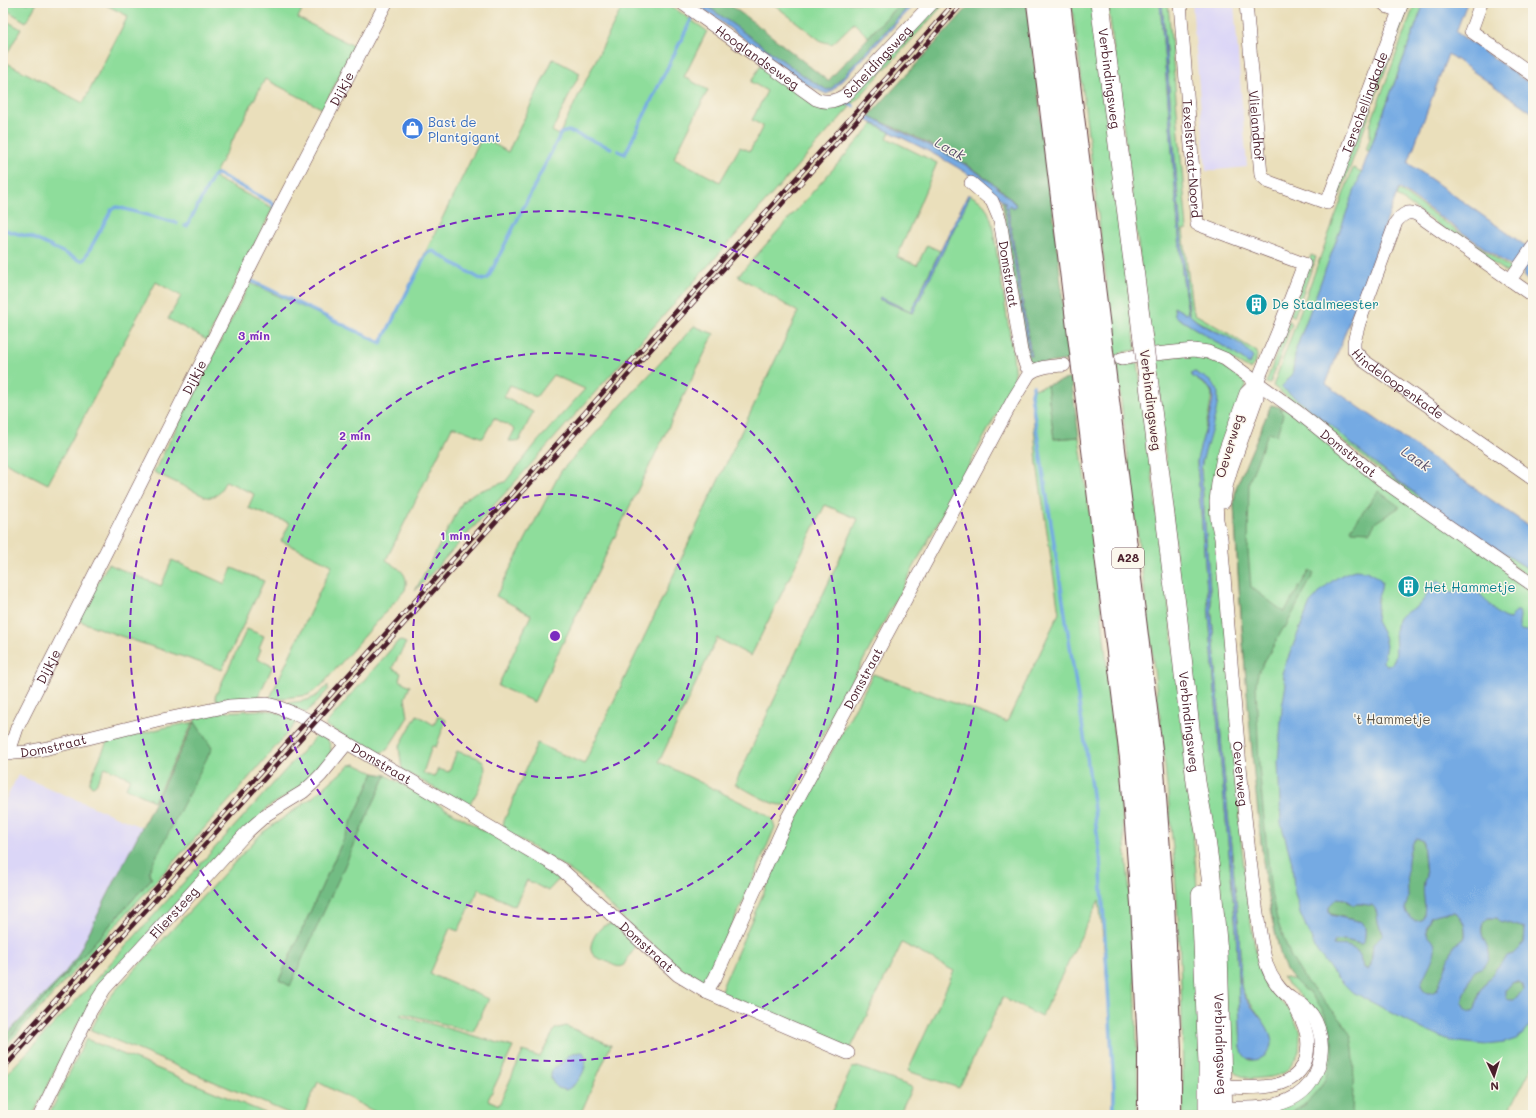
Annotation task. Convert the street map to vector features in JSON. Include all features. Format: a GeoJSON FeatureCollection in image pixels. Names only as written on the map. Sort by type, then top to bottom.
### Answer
{"type":"FeatureCollection","features":[{"type":"Feature","properties":{"kind":"highway","name":"A28"},"geometry":{"type":"LineString","coordinates":[[1038,3],[1131,758],[1142,904],[1149,1048],[1149,1115]]}},
{"type":"Feature","properties":{"kind":"highway","name":"A28"},"geometry":{"type":"LineString","coordinates":[[1059,3],[1152,758],[1163,903],[1170,1050],[1170,1115]]}},
{"type":"Feature","properties":{"kind":"main road","name":"Verbindingsweg"},"geometry":{"type":"LineString","coordinates":[[1102,8],[1178,621],[1196,782],[1196,832],[1217,1105]]}},
{"type":"Feature","properties":{"kind":"street","name":"Dijkje"},"geometry":{"type":"LineString","coordinates":[[6,754],[21,721],[280,207],[386,3]]}},
{"type":"Feature","properties":{"kind":"street","name":"Hooglandseweg"},"geometry":{"type":"LineString","coordinates":[[682,3],[816,99],[826,102],[837,100]]}},
{"type":"Feature","properties":{"kind":"street","name":"Scheidingsweg"},"geometry":{"type":"LineString","coordinates":[[837,100],[848,93],[932,3]]}},
{"type":"Feature","properties":{"kind":"street","name":"Texelstraat-Noord"},"geometry":{"type":"LineString","coordinates":[[1180,3],[1197,224],[1304,264]]}},
{"type":"Feature","properties":{"kind":"street","name":"Vlielandhof"},"geometry":{"type":"LineString","coordinates":[[1246,3],[1261,175],[1269,182],[1327,203]]}},
{"type":"Feature","properties":{"kind":"street"},"geometry":{"type":"LineString","coordinates":[[1383,3],[1388,7],[1400,7]]}},
{"type":"Feature","properties":{"kind":"street"},"geometry":{"type":"LineString","coordinates":[[1481,3],[1471,31],[1533,75]]}},
{"type":"Feature","properties":{"kind":"street","name":"Terschellingkade"},"geometry":{"type":"LineString","coordinates":[[1327,203],[1400,7]]}},
{"type":"Feature","properties":{"kind":"street","name":"Domstraat"},"geometry":{"type":"LineString","coordinates":[[706,992],[715,978],[790,814],[1010,407],[1029,374],[1032,372],[1022,359],[1020,351],[1000,220],[992,201],[971,183]]}},
{"type":"Feature","properties":{"kind":"street","name":"Hindeloopenkade"},"geometry":{"type":"LineString","coordinates":[[1533,296],[1418,214],[1412,212],[1404,214],[1396,222],[1359,323],[1354,346],[1357,354],[1364,361],[1533,479]]}},
{"type":"Feature","properties":{"kind":"street"},"geometry":{"type":"LineString","coordinates":[[1510,280],[1533,248]]}},
{"type":"Feature","properties":{"kind":"street","name":"Oeverweg"},"geometry":{"type":"LineString","coordinates":[[1217,1105],[1278,1085],[1291,1079],[1301,1068],[1307,1054],[1308,1041],[1303,1022],[1291,999],[1276,983],[1269,972],[1256,911],[1240,771],[1221,538],[1217,520],[1216,502],[1220,469],[1228,441],[1246,393],[1257,382],[1304,264]]}},
{"type":"Feature","properties":{"kind":"street","name":"Domstraat"},"geometry":{"type":"LineString","coordinates":[[1155,354],[1190,350],[1208,352],[1225,359],[1299,413],[1382,480],[1533,585]]}},
{"type":"Feature","properties":{"kind":"street"},"geometry":{"type":"LineString","coordinates":[[1121,359],[1137,356]]}},
{"type":"Feature","properties":{"kind":"street"},"geometry":{"type":"LineString","coordinates":[[1032,372],[1049,366],[1064,364]]}},
{"type":"Feature","properties":{"kind":"street","name":"Domstraat"},"geometry":{"type":"LineString","coordinates":[[6,754],[48,748],[206,710],[254,704],[275,706],[293,713],[347,743],[561,870],[573,879],[678,975],[706,992],[848,1053]]}},
{"type":"Feature","properties":{"kind":"street","name":"Fliersteeg"},"geometry":{"type":"LineString","coordinates":[[40,1115],[91,1010],[113,978],[248,831],[267,814],[303,792],[312,784],[347,743]]}},
{"type":"Feature","properties":{"kind":"street","name":"Oeverweg"},"geometry":{"type":"LineString","coordinates":[[1217,1105],[1255,1108],[1276,1106],[1297,1096],[1310,1083],[1318,1066],[1320,1056],[1320,1035],[1313,1015],[1304,1006],[1291,999]]}},
{"type":"Feature","properties":{"kind":"shaded area"},"geometry":{"type":"Polygon","coordinates":[[[1192,3],[1234,3],[1247,167],[1206,171],[1192,3]]]}},
{"type":"Feature","properties":{"kind":"shaded area"},"geometry":{"type":"Polygon","coordinates":[[[18,775],[143,828],[74,964],[3,1040],[3,805],[18,775]]]}},
{"type":"Feature","properties":{"kind":"green space"},"geometry":{"type":"Polygon","coordinates":[[[3,3],[37,3],[26,22],[3,8],[3,3]]]}},
{"type":"Feature","properties":{"kind":"green space"},"geometry":{"type":"Polygon","coordinates":[[[102,3],[305,3],[298,18],[354,46],[323,109],[265,79],[213,177],[273,208],[207,340],[168,319],[181,296],[156,282],[48,484],[3,461],[3,61],[83,103],[128,16],[102,3]]]}},
{"type":"Feature","properties":{"kind":"green space"},"geometry":{"type":"Polygon","coordinates":[[[624,3],[667,3],[707,31],[684,77],[708,90],[674,158],[720,182],[740,147],[750,151],[763,126],[752,120],[767,91],[751,82],[761,65],[825,107],[937,3],[945,3],[853,104],[848,101],[845,104],[850,107],[507,491],[415,591],[463,501],[474,493],[505,482],[538,441],[585,389],[553,375],[536,397],[510,385],[504,397],[533,412],[519,441],[509,441],[515,429],[494,418],[483,438],[452,427],[386,560],[399,569],[404,575],[406,579],[405,590],[320,687],[308,695],[269,700],[332,565],[281,541],[290,523],[248,508],[254,494],[226,481],[216,495],[213,497],[206,497],[154,472],[250,283],[381,343],[482,137],[508,152],[553,59],[580,73],[552,131],[559,135],[624,3]]]}},
{"type":"Feature","properties":{"kind":"green space"},"geometry":{"type":"Polygon","coordinates":[[[703,3],[727,3],[828,81],[900,3],[912,3],[832,88],[827,90],[807,78],[703,3]]]}},
{"type":"Feature","properties":{"kind":"green space"},"geometry":{"type":"Polygon","coordinates":[[[772,3],[900,3],[868,37],[854,23],[832,44],[821,41],[772,3]]]}},
{"type":"Feature","properties":{"kind":"green space"},"geometry":{"type":"Polygon","coordinates":[[[972,3],[1027,3],[1056,235],[1069,360],[1040,364],[1028,361],[1012,272],[1002,200],[1005,202],[1006,206],[1029,355],[1031,356],[1008,209],[1009,205],[1016,204],[1001,189],[966,164],[928,143],[869,116],[972,3]]]}},
{"type":"Feature","properties":{"kind":"green space"},"geometry":{"type":"Polygon","coordinates":[[[1071,3],[1093,3],[1136,350],[1120,353],[1122,365],[1138,363],[1175,657],[1188,775],[1196,869],[1205,1115],[1183,1115],[1180,956],[1174,860],[1160,718],[1071,3]]]}},
{"type":"Feature","properties":{"kind":"green space"},"geometry":{"type":"Polygon","coordinates":[[[1108,3],[1160,3],[1182,273],[1188,312],[1186,314],[1174,307],[1175,316],[1249,364],[1251,354],[1248,351],[1222,334],[1200,323],[1189,314],[1162,3],[1168,3],[1187,229],[1183,230],[1192,308],[1195,314],[1257,352],[1255,361],[1250,369],[1233,360],[1154,349],[1152,332],[1149,332],[1108,3]]]}},
{"type":"Feature","properties":{"kind":"green space"},"geometry":{"type":"Polygon","coordinates":[[[1415,3],[1424,3],[1369,151],[1366,150],[1370,137],[1370,125],[1415,3]]]}},
{"type":"Feature","properties":{"kind":"green space"},"geometry":{"type":"Polygon","coordinates":[[[1405,5],[1409,7],[1374,101],[1370,101],[1405,5]]]}},
{"type":"Feature","properties":{"kind":"green space"},"geometry":{"type":"Polygon","coordinates":[[[3,19],[21,29],[3,61],[3,19]]]}},
{"type":"Feature","properties":{"kind":"green space"},"geometry":{"type":"Polygon","coordinates":[[[1368,105],[1372,108],[1339,197],[1334,196],[1368,105]]]}},
{"type":"Feature","properties":{"kind":"green space"},"geometry":{"type":"Polygon","coordinates":[[[873,124],[890,132],[887,138],[937,163],[897,257],[917,265],[927,245],[940,251],[910,311],[879,299],[912,313],[970,195],[985,206],[992,223],[1013,355],[1015,380],[785,805],[773,803],[735,784],[858,519],[825,505],[751,656],[717,638],[659,762],[765,814],[772,819],[775,827],[707,981],[700,981],[674,963],[636,931],[586,882],[565,867],[502,829],[537,743],[584,764],[798,312],[738,276],[873,124]]]}},
{"type":"Feature","properties":{"kind":"green space"},"geometry":{"type":"Polygon","coordinates":[[[1353,168],[1362,172],[1296,349],[1292,376],[1285,382],[1357,449],[1430,505],[1533,572],[1533,580],[1421,503],[1273,386],[1353,168]]]}},
{"type":"Feature","properties":{"kind":"green space"},"geometry":{"type":"Polygon","coordinates":[[[1399,190],[1511,269],[1507,273],[1397,196],[1399,190]]]}},
{"type":"Feature","properties":{"kind":"green space"},"geometry":{"type":"Polygon","coordinates":[[[1311,255],[1316,257],[1294,317],[1290,316],[1311,255]]]}},
{"type":"Feature","properties":{"kind":"green space"},"geometry":{"type":"Polygon","coordinates":[[[1289,320],[1292,324],[1270,384],[1266,383],[1289,320]]]}},
{"type":"Feature","properties":{"kind":"green space"},"geometry":{"type":"Polygon","coordinates":[[[694,326],[714,334],[534,702],[498,686],[531,615],[496,596],[561,471],[694,326]]]}},
{"type":"Feature","properties":{"kind":"green space"},"geometry":{"type":"Polygon","coordinates":[[[1189,354],[1215,359],[1246,383],[1219,462],[1241,841],[1249,912],[1259,970],[1269,988],[1292,1013],[1299,1030],[1300,1038],[1299,1051],[1296,1058],[1288,1070],[1282,1074],[1271,1077],[1251,1079],[1239,1075],[1230,1067],[1155,358],[1189,354]],[[1195,372],[1192,373],[1192,376],[1210,389],[1203,377],[1195,372]],[[1211,391],[1212,394],[1209,413],[1197,462],[1220,754],[1236,930],[1241,1048],[1249,1060],[1251,1060],[1260,1058],[1266,1054],[1271,1047],[1271,1039],[1268,1030],[1249,1002],[1241,986],[1239,931],[1222,750],[1201,471],[1217,402],[1211,391]]]}},
{"type":"Feature","properties":{"kind":"green space"},"geometry":{"type":"Polygon","coordinates":[[[1071,378],[1079,437],[1054,439],[1047,385],[1071,378]]]}},
{"type":"Feature","properties":{"kind":"green space"},"geometry":{"type":"Polygon","coordinates":[[[1047,385],[1054,439],[1079,437],[1097,567],[1129,884],[1135,973],[1138,1094],[1137,1115],[1113,1115],[1109,1007],[1099,900],[1041,1017],[1003,997],[959,1088],[908,1071],[954,971],[902,943],[850,1050],[720,992],[796,819],[873,674],[1007,722],[1059,613],[1037,464],[1031,390],[1047,385]]]}},
{"type":"Feature","properties":{"kind":"green space","name":"'t Hammetje"},"geometry":{"type":"Polygon","coordinates":[[[1271,405],[1299,413],[1533,588],[1533,1065],[1507,1115],[1247,1115],[1276,1110],[1324,1060],[1304,999],[1282,977],[1294,980],[1284,963],[1280,951],[1266,887],[1244,657],[1234,504],[1236,488],[1271,405]]]}},
{"type":"Feature","properties":{"kind":"green space"},"geometry":{"type":"Polygon","coordinates":[[[1271,405],[1280,407],[1283,415],[1277,435],[1268,433],[1249,482],[1248,551],[1251,587],[1284,612],[1310,570],[1314,573],[1285,628],[1284,627],[1258,673],[1256,683],[1259,765],[1271,893],[1278,923],[1291,957],[1306,981],[1342,1021],[1351,1036],[1354,1061],[1352,1115],[1285,1115],[1294,1111],[1311,1099],[1323,1083],[1332,1054],[1332,1037],[1325,1014],[1316,1000],[1289,975],[1281,958],[1269,902],[1254,775],[1234,504],[1236,488],[1271,405]]]}},
{"type":"Feature","properties":{"kind":"green space"},"geometry":{"type":"Polygon","coordinates":[[[1378,491],[1400,507],[1376,522],[1370,532],[1352,531],[1351,529],[1378,491]]]}},
{"type":"Feature","properties":{"kind":"green space"},"geometry":{"type":"Polygon","coordinates":[[[172,560],[225,584],[232,568],[264,581],[222,670],[77,620],[108,564],[161,586],[172,560]]]}},
{"type":"Feature","properties":{"kind":"green space"},"geometry":{"type":"Polygon","coordinates":[[[247,629],[264,636],[259,648],[261,649],[257,659],[273,666],[257,699],[218,703],[215,697],[247,629]]]}},
{"type":"Feature","properties":{"kind":"green space"},"geometry":{"type":"Polygon","coordinates":[[[399,640],[406,643],[392,668],[401,673],[399,680],[410,686],[405,698],[408,717],[387,750],[377,754],[325,725],[399,640]]]}},
{"type":"Feature","properties":{"kind":"green space"},"geometry":{"type":"Polygon","coordinates":[[[328,685],[328,690],[306,713],[288,705],[288,703],[314,697],[328,685]]]}},
{"type":"Feature","properties":{"kind":"green space"},"geometry":{"type":"Polygon","coordinates":[[[262,710],[273,711],[296,720],[295,724],[228,802],[3,1049],[3,1045],[152,878],[149,871],[195,722],[194,717],[221,712],[262,710]]]}},
{"type":"Feature","properties":{"kind":"green space"},"geometry":{"type":"Polygon","coordinates":[[[417,715],[434,725],[438,716],[446,720],[436,747],[432,746],[423,773],[434,777],[438,769],[449,772],[457,751],[476,757],[483,762],[485,774],[483,781],[473,800],[467,806],[402,770],[399,747],[417,715]]]}},
{"type":"Feature","properties":{"kind":"green space"},"geometry":{"type":"Polygon","coordinates":[[[195,722],[193,723],[154,801],[126,788],[130,778],[105,767],[96,784],[93,786],[90,785],[90,780],[107,742],[167,727],[195,722]]]}},
{"type":"Feature","properties":{"kind":"green space"},"geometry":{"type":"Polygon","coordinates":[[[195,722],[212,748],[149,871],[152,878],[3,1045],[3,1038],[60,979],[76,958],[195,722]]]}},
{"type":"Feature","properties":{"kind":"green space"},"geometry":{"type":"Polygon","coordinates":[[[319,733],[326,738],[331,746],[331,753],[326,761],[301,786],[268,807],[77,1025],[33,1115],[3,1115],[3,1078],[87,989],[319,733]]]}},
{"type":"Feature","properties":{"kind":"green space"},"geometry":{"type":"Polygon","coordinates":[[[355,764],[374,773],[279,980],[290,985],[386,775],[538,861],[560,876],[560,878],[548,891],[527,880],[515,906],[479,889],[458,931],[450,928],[430,974],[489,999],[473,1032],[402,1013],[400,1015],[513,1047],[488,1100],[499,1105],[523,1051],[540,1057],[555,1029],[566,1026],[611,1045],[580,1115],[381,1115],[318,1082],[303,1115],[293,1115],[91,1030],[104,1005],[115,991],[262,833],[313,797],[350,765],[355,764]],[[568,1056],[564,1062],[553,1068],[566,1090],[568,1056]]]}},
{"type":"Feature","properties":{"kind":"green space"},"geometry":{"type":"Polygon","coordinates":[[[374,773],[386,775],[290,986],[279,980],[374,773]]]}},
{"type":"Feature","properties":{"kind":"green space"},"geometry":{"type":"Polygon","coordinates":[[[1417,838],[1423,841],[1426,876],[1424,882],[1425,909],[1422,920],[1414,921],[1408,916],[1405,907],[1407,894],[1408,856],[1413,843],[1417,838]]]}},
{"type":"Feature","properties":{"kind":"green space"},"geometry":{"type":"Polygon","coordinates":[[[1337,898],[1345,899],[1349,903],[1372,905],[1376,910],[1379,926],[1383,931],[1383,934],[1373,945],[1371,965],[1368,970],[1363,966],[1359,955],[1355,950],[1352,948],[1333,945],[1335,941],[1345,940],[1361,944],[1365,933],[1365,928],[1362,922],[1329,913],[1329,906],[1337,898]]]}},
{"type":"Feature","properties":{"kind":"green space"},"geometry":{"type":"Polygon","coordinates":[[[1454,912],[1460,917],[1463,923],[1465,937],[1461,942],[1437,990],[1432,993],[1427,993],[1423,990],[1421,985],[1433,941],[1427,932],[1428,923],[1431,916],[1454,912]]]}},
{"type":"Feature","properties":{"kind":"green space"},"geometry":{"type":"Polygon","coordinates":[[[1488,918],[1498,918],[1525,928],[1524,943],[1513,954],[1507,956],[1495,970],[1480,992],[1475,1009],[1471,1011],[1466,1009],[1462,1002],[1470,976],[1473,972],[1482,967],[1489,953],[1482,935],[1482,926],[1488,918]]]}},
{"type":"Feature","properties":{"kind":"green space"},"geometry":{"type":"Polygon","coordinates":[[[613,924],[636,946],[621,967],[597,958],[593,955],[591,950],[594,936],[599,930],[605,925],[613,924]]]}},
{"type":"Feature","properties":{"kind":"green space"},"geometry":{"type":"Polygon","coordinates":[[[1514,982],[1521,983],[1523,990],[1515,1000],[1512,1001],[1506,997],[1505,994],[1509,986],[1514,982]]]}},
{"type":"Feature","properties":{"kind":"green space"},"geometry":{"type":"Polygon","coordinates":[[[86,1039],[270,1115],[49,1115],[86,1039]]]}},
{"type":"Feature","properties":{"kind":"green space"},"geometry":{"type":"Polygon","coordinates":[[[858,1067],[912,1087],[899,1115],[830,1115],[852,1068],[858,1067]]]}},
{"type":"Feature","properties":{"kind":"water"},"geometry":{"type":"Polygon","coordinates":[[[695,3],[703,3],[807,78],[827,90],[832,88],[912,3],[916,3],[833,90],[827,94],[806,84],[695,3]]]}},
{"type":"Feature","properties":{"kind":"water"},"geometry":{"type":"Polygon","coordinates":[[[1160,3],[1162,3],[1189,314],[1204,326],[1240,344],[1253,358],[1249,364],[1175,316],[1174,307],[1186,314],[1188,312],[1182,273],[1160,3]]]}},
{"type":"Feature","properties":{"kind":"water"},"geometry":{"type":"Polygon","coordinates":[[[1424,3],[1467,3],[1456,32],[1533,86],[1533,113],[1448,54],[1408,163],[1533,251],[1533,283],[1524,277],[1523,270],[1513,268],[1399,188],[1326,384],[1533,529],[1533,572],[1430,505],[1357,449],[1332,426],[1281,387],[1292,376],[1296,349],[1424,3]]]}},
{"type":"Feature","properties":{"kind":"water"},"geometry":{"type":"Polygon","coordinates":[[[869,116],[947,154],[983,177],[1016,205],[1014,208],[1009,205],[1008,209],[1031,356],[1029,355],[1005,202],[990,189],[957,167],[923,148],[870,122],[866,119],[869,116]]]}},
{"type":"Feature","properties":{"kind":"water"},"geometry":{"type":"Polygon","coordinates":[[[968,194],[970,196],[913,313],[879,299],[880,297],[910,311],[912,309],[968,194]]]}},
{"type":"Feature","properties":{"kind":"water"},"geometry":{"type":"Polygon","coordinates":[[[1195,372],[1213,384],[1217,389],[1218,395],[1216,414],[1202,462],[1201,471],[1222,750],[1239,931],[1241,986],[1247,1001],[1263,1021],[1271,1035],[1272,1043],[1271,1048],[1264,1056],[1253,1060],[1248,1059],[1244,1055],[1241,1048],[1236,930],[1220,754],[1197,462],[1213,397],[1210,389],[1192,376],[1192,373],[1195,372]]]}},
{"type":"Feature","properties":{"kind":"water","name":"'t Hammetje"},"geometry":{"type":"Polygon","coordinates":[[[1351,571],[1366,571],[1378,577],[1382,582],[1378,597],[1376,621],[1384,636],[1386,646],[1383,662],[1386,665],[1392,664],[1395,659],[1395,629],[1399,618],[1420,604],[1426,597],[1433,583],[1439,580],[1443,584],[1446,591],[1453,593],[1466,586],[1473,589],[1501,616],[1505,618],[1510,619],[1516,611],[1519,611],[1520,630],[1528,631],[1533,629],[1533,1021],[1523,1034],[1516,1039],[1504,1043],[1486,1045],[1449,1041],[1422,1029],[1351,991],[1333,973],[1317,952],[1300,913],[1294,890],[1292,863],[1281,823],[1278,763],[1282,707],[1286,684],[1282,673],[1310,603],[1330,583],[1338,577],[1351,571]],[[1417,838],[1413,843],[1408,857],[1408,898],[1405,909],[1411,919],[1416,921],[1422,920],[1424,915],[1425,909],[1423,887],[1426,876],[1423,841],[1417,838]],[[1337,898],[1329,906],[1329,913],[1331,915],[1362,922],[1364,924],[1364,942],[1361,944],[1345,940],[1335,941],[1333,945],[1350,947],[1356,951],[1363,967],[1368,970],[1371,965],[1373,944],[1383,934],[1383,931],[1379,926],[1374,907],[1372,905],[1354,905],[1345,899],[1337,898]],[[1454,912],[1431,916],[1426,929],[1428,936],[1435,945],[1433,958],[1421,985],[1423,990],[1427,993],[1432,993],[1437,990],[1454,945],[1463,940],[1465,937],[1462,919],[1454,912]],[[1488,918],[1483,924],[1482,935],[1490,956],[1485,965],[1473,972],[1462,1002],[1466,1009],[1471,1011],[1475,1009],[1480,992],[1495,970],[1507,956],[1513,954],[1524,943],[1525,928],[1500,921],[1497,918],[1488,918]],[[1517,981],[1512,983],[1506,990],[1506,997],[1510,1000],[1515,1000],[1523,990],[1522,985],[1517,981]]]}},
{"type":"Feature","properties":{"kind":"water"},"geometry":{"type":"Polygon","coordinates":[[[583,1052],[586,1063],[579,1079],[566,1090],[558,1088],[551,1079],[553,1068],[564,1062],[572,1053],[583,1052]]]}},
{"type":"Feature","properties":{"kind":"waterway"},"geometry":{"type":"LineString","coordinates":[[618,151],[625,154],[692,18]]}},
{"type":"Feature","properties":{"kind":"waterway","name":"Laak"},"geometry":{"type":"LineString","coordinates":[[847,102],[853,106]]}},
{"type":"Feature","properties":{"kind":"waterway"},"geometry":{"type":"LineString","coordinates":[[250,280],[381,343],[427,253],[433,251],[482,280],[488,278],[561,133],[569,131],[611,148]]}},
{"type":"Feature","properties":{"kind":"waterway"},"geometry":{"type":"LineString","coordinates":[[185,226],[187,226],[214,175],[218,174],[274,204],[274,207]]}},
{"type":"Feature","properties":{"kind":"waterway"},"geometry":{"type":"LineString","coordinates":[[3,229],[31,237],[79,260],[84,260],[112,209],[117,207],[177,223]]}},
{"type":"Feature","properties":{"kind":"waterway"},"geometry":{"type":"LineString","coordinates":[[1033,386],[1031,394],[1086,749],[1100,856],[1114,1087],[1114,1115]]}},
{"type":"Feature","properties":{"kind":"railway"},"geometry":{"type":"LineString","coordinates":[[3,1058],[954,3]]}},
{"type":"Feature","properties":{"kind":"railway"},"geometry":{"type":"LineString","coordinates":[[3,1069],[963,3]]}},
{"type":"Feature","properties":{"kind":"place","name":"Bast de Plantgigant"},"geometry":{"type":"Point","coordinates":[413,129]}},
{"type":"Feature","properties":{"kind":"place","name":"De Staalmeester"},"geometry":{"type":"Point","coordinates":[1257,304]}},
{"type":"Feature","properties":{"kind":"place","name":"Het Hammetje"},"geometry":{"type":"Point","coordinates":[1409,587]}}]}
